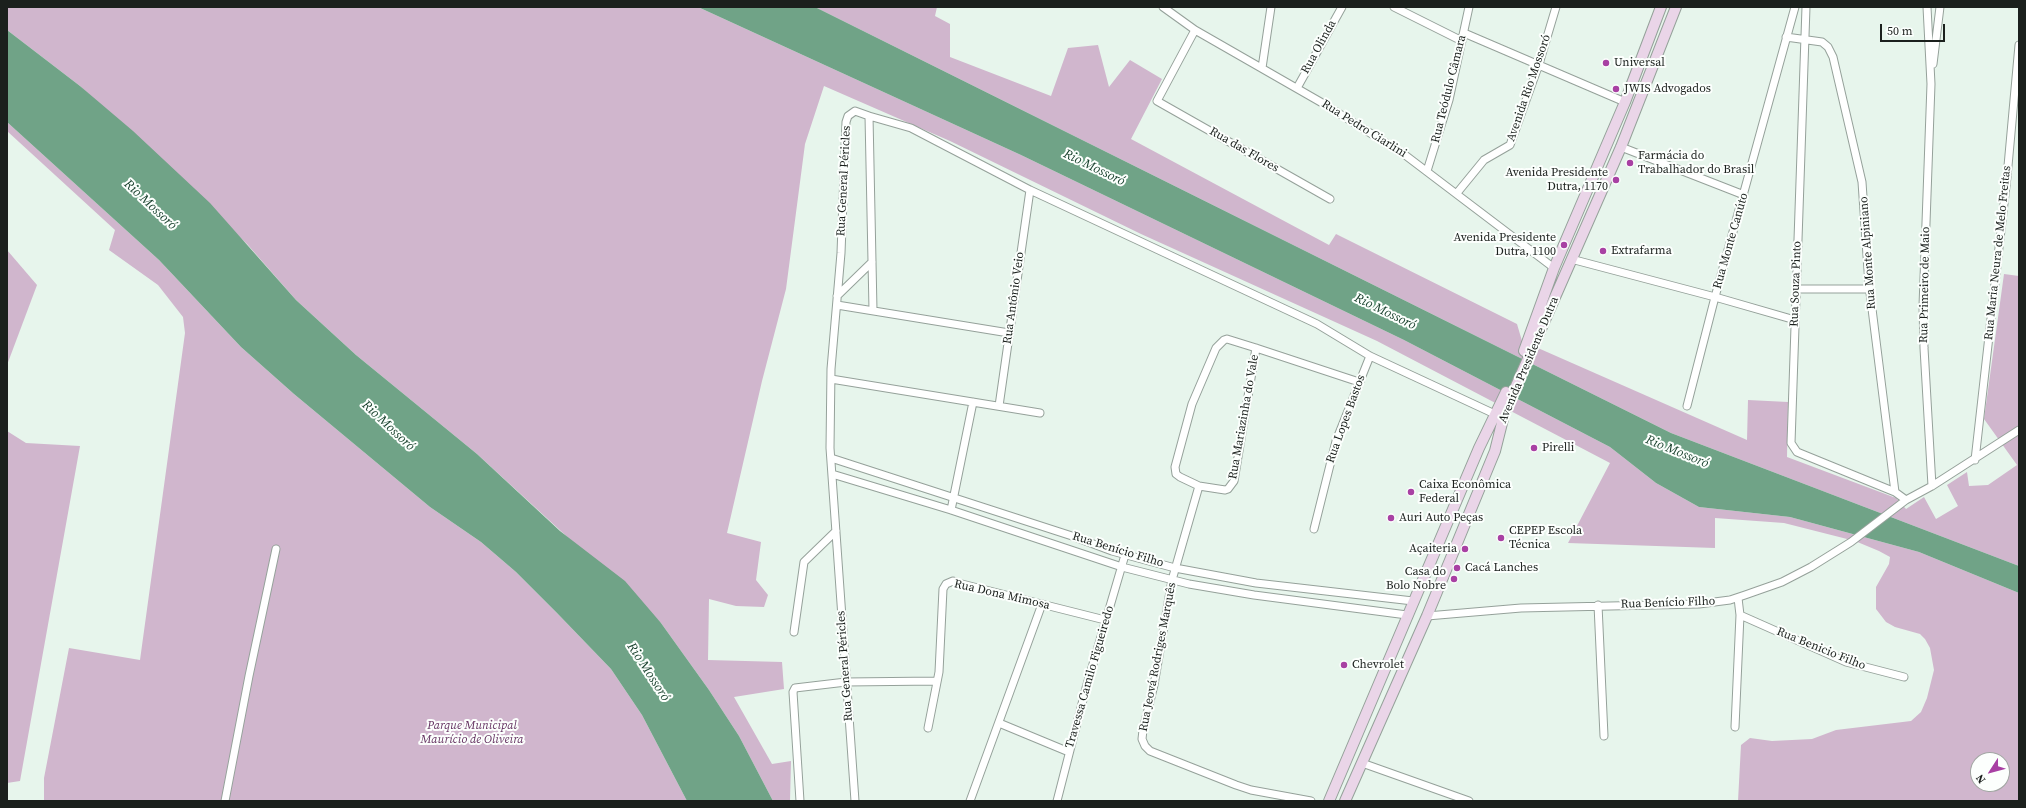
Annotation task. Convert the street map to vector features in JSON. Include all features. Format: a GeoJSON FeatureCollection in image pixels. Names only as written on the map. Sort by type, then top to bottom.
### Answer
{"type":"FeatureCollection","features":[{"type":"Feature","properties":{"kind":"main road"},"geometry":{"type":"LineString","coordinates":[[1661,8],[1675,10]]}},
{"type":"Feature","properties":{"kind":"main road","name":"Avenida Presidente Dutra"},"geometry":{"type":"LineString","coordinates":[[1329,801],[1407,614],[1479,448],[1501,413],[1529,346],[1535,318],[1554,268],[1625,102],[1661,8]]}},
{"type":"Feature","properties":{"kind":"main road","name":"Avenida Presidente Dutra"},"geometry":{"type":"LineString","coordinates":[[1529,346],[1544,324],[1621,147],[1675,10]]}},
{"type":"Feature","properties":{"kind":"main road","name":"Avenida Presidente Dutra"},"geometry":{"type":"LineString","coordinates":[[1345,801],[1427,616],[1495,451],[1501,413]]}},
{"type":"Feature","properties":{"kind":"main road"},"geometry":{"type":"LineString","coordinates":[[1377,688],[1391,695]]}},
{"type":"Feature","properties":{"kind":"street","name":"Rua Pedro Ciarlini"},"geometry":{"type":"LineString","coordinates":[[1163,7],[1195,30],[1297,88],[1405,155],[1554,268]]}},
{"type":"Feature","properties":{"kind":"street"},"geometry":{"type":"LineString","coordinates":[[1262,68],[1271,7]]}},
{"type":"Feature","properties":{"kind":"street","name":"Rua Olinda"},"geometry":{"type":"LineString","coordinates":[[1297,88],[1342,7]]}},
{"type":"Feature","properties":{"kind":"street"},"geometry":{"type":"LineString","coordinates":[[1394,7],[1462,41]]}},
{"type":"Feature","properties":{"kind":"street","name":"Rua Teódulo Câmara"},"geometry":{"type":"LineString","coordinates":[[1427,171],[1449,100],[1469,7]]}},
{"type":"Feature","properties":{"kind":"street","name":"Avenida Rio Mossoró"},"geometry":{"type":"LineString","coordinates":[[1457,193],[1484,160],[1510,145],[1539,64],[1556,7]]}},
{"type":"Feature","properties":{"kind":"street","name":"Rua Monte Canúto"},"geometry":{"type":"LineString","coordinates":[[1687,406],[1794,7]]}},
{"type":"Feature","properties":{"kind":"street","name":"Rua Souza Pinto"},"geometry":{"type":"LineString","coordinates":[[1806,7],[1790,434],[1791,443],[1797,452],[1895,492]]}},
{"type":"Feature","properties":{"kind":"street","name":"Rua Primeiro de Maio"},"geometry":{"type":"LineString","coordinates":[[1927,7],[1931,84]]}},
{"type":"Feature","properties":{"kind":"street","name":"Rua Primeiro de Maio"},"geometry":{"type":"LineString","coordinates":[[1932,486],[1923,306],[1931,84],[1940,7]]}},
{"type":"Feature","properties":{"kind":"street","name":"Rua das Flores"},"geometry":{"type":"LineString","coordinates":[[1195,30],[1157,101],[1330,199]]}},
{"type":"Feature","properties":{"kind":"street"},"geometry":{"type":"LineString","coordinates":[[1464,33],[1625,102]]}},
{"type":"Feature","properties":{"kind":"street","name":"Rua Monte Alpiniano"},"geometry":{"type":"LineString","coordinates":[[1786,37],[1822,42],[1828,47],[1833,57],[1862,182],[1869,289],[1895,492]]}},
{"type":"Feature","properties":{"kind":"street","name":"Rua Maria Neura de Melo Freitas"},"geometry":{"type":"LineString","coordinates":[[1974,460],[2007,177],[2019,45]]}},
{"type":"Feature","properties":{"kind":"street","name":"Rua General Péricles"},"geometry":{"type":"LineString","coordinates":[[855,801],[831,458],[831,379],[837,305],[846,122],[848,116],[855,111],[869,116],[873,310]]}},
{"type":"Feature","properties":{"kind":"street"},"geometry":{"type":"LineString","coordinates":[[869,116],[911,128],[1030,190],[1317,324],[1370,356],[1501,413]]}},
{"type":"Feature","properties":{"kind":"street"},"geometry":{"type":"LineString","coordinates":[[1621,147],[1744,195]]}},
{"type":"Feature","properties":{"kind":"street","name":"Rua Antônio Veio"},"geometry":{"type":"LineString","coordinates":[[999,406],[1030,190]]}},
{"type":"Feature","properties":{"kind":"street"},"geometry":{"type":"LineString","coordinates":[[1571,259],[1795,320]]}},
{"type":"Feature","properties":{"kind":"street"},"geometry":{"type":"LineString","coordinates":[[837,296],[872,262]]}},
{"type":"Feature","properties":{"kind":"street"},"geometry":{"type":"LineString","coordinates":[[1796,289],[1869,289]]}},
{"type":"Feature","properties":{"kind":"street"},"geometry":{"type":"LineString","coordinates":[[837,305],[1009,333]]}},
{"type":"Feature","properties":{"kind":"street"},"geometry":{"type":"LineString","coordinates":[[1199,486],[1176,474],[1175,467],[1192,404],[1216,348],[1224,340],[1256,348],[1359,382]]}},
{"type":"Feature","properties":{"kind":"street","name":"Rua Mariazinha do Vale"},"geometry":{"type":"LineString","coordinates":[[1199,486],[1225,490],[1232,485],[1234,481],[1256,348]]}},
{"type":"Feature","properties":{"kind":"street","name":"Rua Lopes Bastos"},"geometry":{"type":"LineString","coordinates":[[1314,529],[1336,441],[1370,356]]}},
{"type":"Feature","properties":{"kind":"street"},"geometry":{"type":"LineString","coordinates":[[831,379],[1040,413]]}},
{"type":"Feature","properties":{"kind":"street"},"geometry":{"type":"LineString","coordinates":[[951,510],[973,402]]}},
{"type":"Feature","properties":{"kind":"street","name":"Rua Benício Filho"},"geometry":{"type":"LineString","coordinates":[[1427,616],[1521,608],[1699,604],[1738,598],[1782,582],[1811,567],[1851,542],[1906,500],[1974,460],[2019,430]]}},
{"type":"Feature","properties":{"kind":"street","name":"Rua Benício Filho"},"geometry":{"type":"LineString","coordinates":[[831,458],[1125,554],[1175,568],[1240,580],[1413,601]]}},
{"type":"Feature","properties":{"kind":"street","name":"Rua Benício Filho"},"geometry":{"type":"LineString","coordinates":[[832,474],[951,510],[1122,567],[1172,580],[1238,593],[1407,614]]}},
{"type":"Feature","properties":{"kind":"street","name":"Rua Jeová Rodriges Marquês"},"geometry":{"type":"LineString","coordinates":[[1199,486],[1172,580],[1154,685],[1142,739],[1145,746],[1150,751],[1241,787],[1311,801]]}},
{"type":"Feature","properties":{"kind":"street"},"geometry":{"type":"LineString","coordinates":[[1895,492],[1906,500]]}},
{"type":"Feature","properties":{"kind":"street"},"geometry":{"type":"LineString","coordinates":[[794,632],[804,562],[836,531]]}},
{"type":"Feature","properties":{"kind":"street"},"geometry":{"type":"LineString","coordinates":[[225,801],[248,676],[276,549]]}},
{"type":"Feature","properties":{"kind":"street","name":"Travessa Camilo Figueiredo"},"geometry":{"type":"LineString","coordinates":[[1057,801],[1105,620],[1125,554]]}},
{"type":"Feature","properties":{"kind":"street"},"geometry":{"type":"LineString","coordinates":[[1238,593],[1240,580]]}},
{"type":"Feature","properties":{"kind":"street","name":"Rua Dona Mimosa"},"geometry":{"type":"LineString","coordinates":[[928,728],[937,681],[943,589],[946,584],[953,581],[1105,620]]}},
{"type":"Feature","properties":{"kind":"street"},"geometry":{"type":"LineString","coordinates":[[1335,605],[1337,592]]}},
{"type":"Feature","properties":{"kind":"street"},"geometry":{"type":"LineString","coordinates":[[1735,727],[1740,615],[1738,598]]}},
{"type":"Feature","properties":{"kind":"street"},"geometry":{"type":"LineString","coordinates":[[970,801],[1042,604]]}},
{"type":"Feature","properties":{"kind":"street"},"geometry":{"type":"LineString","coordinates":[[1598,606],[1604,736]]}},
{"type":"Feature","properties":{"kind":"street","name":"Rua Benicio Filho"},"geometry":{"type":"LineString","coordinates":[[1740,615],[1846,662],[1904,677]]}},
{"type":"Feature","properties":{"kind":"street"},"geometry":{"type":"LineString","coordinates":[[800,801],[794,689],[797,687],[846,682],[937,681]]}},
{"type":"Feature","properties":{"kind":"street"},"geometry":{"type":"LineString","coordinates":[[999,723],[1069,752]]}},
{"type":"Feature","properties":{"kind":"street"},"geometry":{"type":"LineString","coordinates":[[1362,763],[1469,801]]}},
{"type":"Feature","properties":{"kind":"green space"},"geometry":{"type":"Polygon","coordinates":[[[7,7],[698,7],[1021,155],[1404,340],[1610,447],[1656,483],[1699,507],[1790,517],[1919,552],[2019,593],[2019,801],[1738,801],[1741,745],[1750,738],[1772,741],[1812,739],[1836,730],[1911,721],[1921,712],[1927,698],[1934,670],[1930,648],[1920,634],[1895,627],[1886,622],[1876,609],[1876,587],[1889,564],[1890,557],[1855,541],[1784,523],[1715,518],[1715,548],[1568,543],[1610,463],[1377,341],[1141,234],[950,141],[824,86],[805,144],[786,289],[762,381],[727,533],[761,542],[756,580],[768,595],[764,607],[736,606],[709,599],[708,660],[782,662],[784,689],[734,697],[772,764],[791,761],[790,801],[773,801],[739,736],[709,690],[661,623],[477,454],[356,355],[296,300],[247,244],[80,86],[7,30],[7,7]]]}},
{"type":"Feature","properties":{"kind":"green space"},"geometry":{"type":"Polygon","coordinates":[[[815,7],[937,7],[935,16],[950,24],[950,57],[1051,96],[1068,48],[1098,45],[1109,87],[1130,60],[1162,79],[1131,139],[1329,245],[1336,234],[1517,324],[1522,341],[1747,440],[1748,400],[1788,402],[1787,457],[1896,498],[1906,509],[1924,497],[1936,519],[1958,506],[1947,485],[1967,472],[1969,486],[1988,485],[2017,465],[1984,419],[2004,274],[2019,276],[2019,566],[1671,433],[815,7]]]}},
{"type":"Feature","properties":{"kind":"green space","name":"Parque Municipal Maurício de Oliveira"},"geometry":{"type":"Polygon","coordinates":[[[7,122],[159,260],[241,347],[294,394],[430,507],[481,542],[516,572],[611,669],[642,715],[687,801],[44,801],[44,778],[69,648],[140,660],[185,333],[183,317],[158,285],[109,250],[115,230],[7,131],[7,122]]]}},
{"type":"Feature","properties":{"kind":"green space"},"geometry":{"type":"Polygon","coordinates":[[[7,250],[37,285],[7,365],[7,250]]]}},
{"type":"Feature","properties":{"kind":"green space"},"geometry":{"type":"Polygon","coordinates":[[[7,431],[26,443],[80,446],[20,781],[7,783],[7,431]]]}},
{"type":"Feature","properties":{"kind":"water","name":"Rio Mossoró"},"geometry":{"type":"Polygon","coordinates":[[[698,7],[815,7],[1671,433],[2019,566],[2019,593],[1919,552],[1790,517],[1699,507],[1656,483],[1610,447],[1404,340],[1021,155],[698,7]]]}},
{"type":"Feature","properties":{"kind":"water","name":"Rio Mossoró"},"geometry":{"type":"Polygon","coordinates":[[[7,30],[80,86],[133,131],[210,203],[296,300],[356,355],[477,454],[560,531],[625,581],[661,623],[709,690],[739,736],[773,801],[687,801],[642,715],[611,669],[516,572],[481,542],[430,507],[294,394],[241,347],[159,260],[7,122],[7,30]]]}},
{"type":"Feature","properties":{"kind":"place","name":"Universal"},"geometry":{"type":"Point","coordinates":[1606,63]}},
{"type":"Feature","properties":{"kind":"place","name":"JWIS Advogados"},"geometry":{"type":"Point","coordinates":[1616,89]}},
{"type":"Feature","properties":{"kind":"place","name":"Farmácia do Trabalhador do Brasil"},"geometry":{"type":"Point","coordinates":[1630,163]}},
{"type":"Feature","properties":{"kind":"place","name":"Avenida Presidente Dutra, 1170"},"geometry":{"type":"Point","coordinates":[1616,180]}},
{"type":"Feature","properties":{"kind":"place","name":"Avenida Presidente Dutra, 1100"},"geometry":{"type":"Point","coordinates":[1564,245]}},
{"type":"Feature","properties":{"kind":"place","name":"Extrafarma"},"geometry":{"type":"Point","coordinates":[1603,251]}},
{"type":"Feature","properties":{"kind":"place","name":"Pirelli"},"geometry":{"type":"Point","coordinates":[1534,448]}},
{"type":"Feature","properties":{"kind":"place","name":"Caixa Econômica Federal"},"geometry":{"type":"Point","coordinates":[1411,492]}},
{"type":"Feature","properties":{"kind":"place","name":"Auri Auto Peças"},"geometry":{"type":"Point","coordinates":[1391,518]}},
{"type":"Feature","properties":{"kind":"place","name":"CEPEP Escola Técnica"},"geometry":{"type":"Point","coordinates":[1501,538]}},
{"type":"Feature","properties":{"kind":"place","name":"Açaiteria"},"geometry":{"type":"Point","coordinates":[1465,549]}},
{"type":"Feature","properties":{"kind":"place","name":"Cacá Lanches"},"geometry":{"type":"Point","coordinates":[1457,568]}},
{"type":"Feature","properties":{"kind":"place","name":"Casa do Bolo Nobre"},"geometry":{"type":"Point","coordinates":[1454,579]}},
{"type":"Feature","properties":{"kind":"place","name":"Chevrolet"},"geometry":{"type":"Point","coordinates":[1344,665]}}]}
